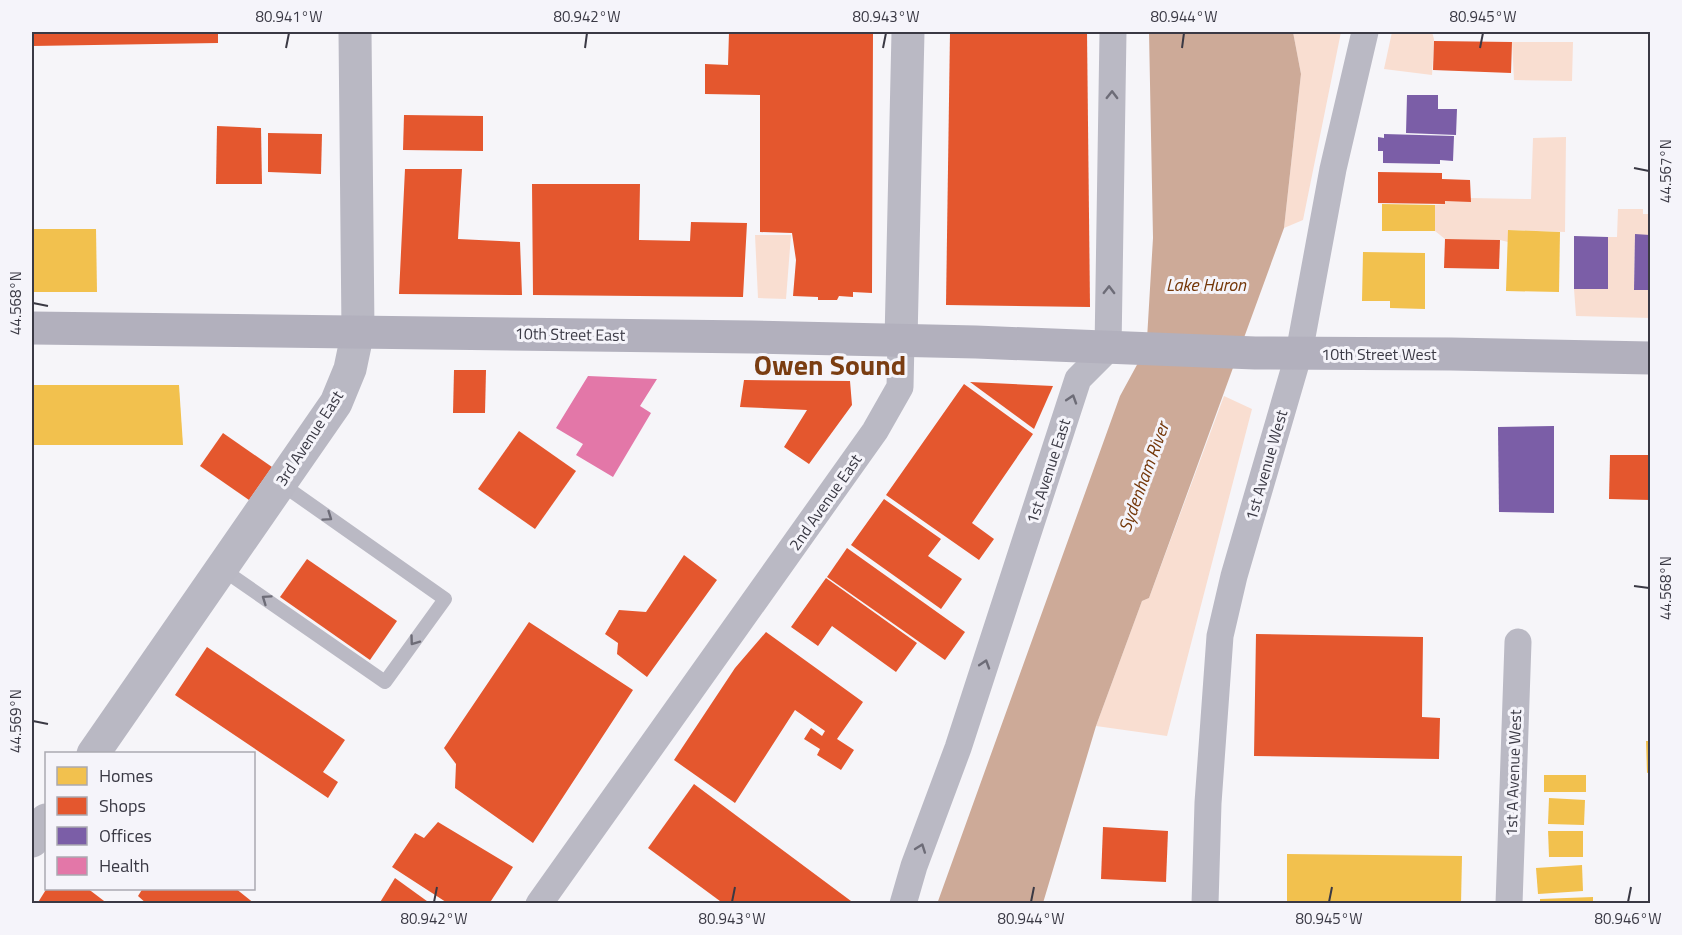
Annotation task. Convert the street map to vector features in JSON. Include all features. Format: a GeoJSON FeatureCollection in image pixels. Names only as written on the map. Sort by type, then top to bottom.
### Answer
{"type":"FeatureCollection","features":[{"type":"Feature","properties":{"kind":"main road","name":"3rd Avenue East"},"geometry":{"type":"LineString","coordinates":[[94,752],[336,403],[350,369],[358,332],[355,32]]}},
{"type":"Feature","properties":{"kind":"main road","name":"10th Street East"},"geometry":{"type":"LineString","coordinates":[[32,328],[901,340],[1108,348]]}},
{"type":"Feature","properties":{"kind":"main road","name":"10th Street West"},"geometry":{"type":"LineString","coordinates":[[1108,348],[1255,353],[1650,358]]}},
{"type":"Feature","properties":{"kind":"main road"},"geometry":{"type":"LineString","coordinates":[[32,841],[45,822]]}},
{"type":"Feature","properties":{"kind":"street","name":"2nd Avenue East"},"geometry":{"type":"LineString","coordinates":[[539,903],[875,431],[900,387],[908,32]]}},
{"type":"Feature","properties":{"kind":"street"},"geometry":{"type":"LineString","coordinates":[[1108,348],[1113,32]]}},
{"type":"Feature","properties":{"kind":"street","name":"1st Avenue West"},"geometry":{"type":"LineString","coordinates":[[1205,903],[1208,803],[1220,636],[1234,576],[1299,353],[1333,169],[1365,32]]}},
{"type":"Feature","properties":{"kind":"street","name":"1st Avenue East"},"geometry":{"type":"LineString","coordinates":[[903,903],[914,866],[958,748],[1078,379],[1108,348]]}},
{"type":"Feature","properties":{"kind":"street","name":"1st A Avenue West"},"geometry":{"type":"LineString","coordinates":[[1509,903],[1518,642]]}},
{"type":"Feature","properties":{"kind":"lane"},"geometry":{"type":"LineString","coordinates":[[221,568],[385,682],[445,599],[280,483]]}},
{"type":"Feature","properties":{"kind":"shaded area"},"geometry":{"type":"Polygon","coordinates":[[[1293,32],[1341,32],[1303,220],[1284,228],[1301,74],[1293,32]]]}},
{"type":"Feature","properties":{"kind":"shaded area"},"geometry":{"type":"Polygon","coordinates":[[[1392,32],[1432,32],[1434,39],[1432,75],[1384,69],[1392,32]]]}},
{"type":"Feature","properties":{"kind":"shaded area"},"geometry":{"type":"Polygon","coordinates":[[[1512,42],[1573,42],[1572,81],[1514,80],[1512,42]]]}},
{"type":"Feature","properties":{"kind":"shaded area"},"geometry":{"type":"Polygon","coordinates":[[[1566,137],[1565,232],[1508,230],[1508,242],[1445,239],[1435,231],[1435,205],[1445,204],[1445,201],[1470,198],[1531,199],[1533,138],[1566,137]]]}},
{"type":"Feature","properties":{"kind":"shaded area"},"geometry":{"type":"Polygon","coordinates":[[[1618,209],[1643,209],[1643,214],[1650,214],[1650,235],[1635,235],[1634,290],[1650,290],[1650,318],[1576,316],[1574,289],[1608,289],[1608,237],[1617,237],[1618,209]]]}},
{"type":"Feature","properties":{"kind":"shaded area"},"geometry":{"type":"Polygon","coordinates":[[[755,235],[791,235],[786,299],[758,298],[755,235]]]}},
{"type":"Feature","properties":{"kind":"shaded area"},"geometry":{"type":"Polygon","coordinates":[[[1224,396],[1252,409],[1167,736],[1096,726],[1142,601],[1149,598],[1224,396]]]}},
{"type":"Feature","properties":{"kind":"water","name":"Lake Huron"},"geometry":{"type":"Polygon","coordinates":[[[1149,32],[1293,32],[1301,74],[1284,228],[1149,598],[1142,601],[1096,726],[1043,903],[937,904],[1120,396],[1145,350],[1153,238],[1149,32]]]}},
{"type":"Feature","properties":{"kind":"building: Homes"},"geometry":{"type":"Polygon","coordinates":[[[1382,204],[1435,205],[1435,231],[1382,231],[1382,204]]]}},
{"type":"Feature","properties":{"kind":"building: Homes"},"geometry":{"type":"Polygon","coordinates":[[[32,229],[96,229],[97,292],[32,292],[32,229]]]}},
{"type":"Feature","properties":{"kind":"building: Homes"},"geometry":{"type":"Polygon","coordinates":[[[1508,230],[1560,232],[1559,292],[1506,291],[1508,230]]]}},
{"type":"Feature","properties":{"kind":"building: Homes"},"geometry":{"type":"Polygon","coordinates":[[[1363,252],[1425,253],[1425,309],[1390,308],[1390,301],[1362,301],[1363,252]]]}},
{"type":"Feature","properties":{"kind":"building: Homes"},"geometry":{"type":"Polygon","coordinates":[[[32,385],[179,385],[183,445],[32,445],[32,385]]]}},
{"type":"Feature","properties":{"kind":"building: Homes"},"geometry":{"type":"Polygon","coordinates":[[[1646,741],[1650,741],[1650,772],[1647,773],[1646,741]]]}},
{"type":"Feature","properties":{"kind":"building: Homes"},"geometry":{"type":"Polygon","coordinates":[[[1544,775],[1586,775],[1586,792],[1544,792],[1544,775]]]}},
{"type":"Feature","properties":{"kind":"building: Homes"},"geometry":{"type":"Polygon","coordinates":[[[1549,798],[1585,800],[1584,825],[1548,824],[1549,798]]]}},
{"type":"Feature","properties":{"kind":"building: Homes"},"geometry":{"type":"Polygon","coordinates":[[[1548,831],[1583,831],[1583,857],[1549,857],[1548,831]]]}},
{"type":"Feature","properties":{"kind":"building: Homes"},"geometry":{"type":"Polygon","coordinates":[[[1287,854],[1462,856],[1461,904],[1287,904],[1287,854]]]}},
{"type":"Feature","properties":{"kind":"building: Homes"},"geometry":{"type":"Polygon","coordinates":[[[1582,865],[1583,891],[1538,894],[1536,868],[1582,865]]]}},
{"type":"Feature","properties":{"kind":"building: Homes"},"geometry":{"type":"Polygon","coordinates":[[[1593,897],[1593,904],[1540,904],[1540,899],[1593,897]]]}},
{"type":"Feature","properties":{"kind":"building: Shops"},"geometry":{"type":"Polygon","coordinates":[[[32,32],[218,32],[218,43],[32,46],[32,32]]]}},
{"type":"Feature","properties":{"kind":"building: Shops"},"geometry":{"type":"Polygon","coordinates":[[[729,32],[873,32],[872,293],[853,292],[853,297],[839,296],[837,300],[793,296],[796,260],[792,233],[760,232],[760,95],[705,94],[705,64],[728,65],[729,32]]]}},
{"type":"Feature","properties":{"kind":"building: Shops"},"geometry":{"type":"Polygon","coordinates":[[[950,32],[1087,32],[1090,307],[946,305],[950,32]]]}},
{"type":"Feature","properties":{"kind":"building: Shops"},"geometry":{"type":"Polygon","coordinates":[[[1434,41],[1512,42],[1511,73],[1433,70],[1434,41]]]}},
{"type":"Feature","properties":{"kind":"building: Shops"},"geometry":{"type":"Polygon","coordinates":[[[404,115],[483,116],[483,151],[403,150],[404,115]]]}},
{"type":"Feature","properties":{"kind":"building: Shops"},"geometry":{"type":"Polygon","coordinates":[[[217,126],[261,128],[262,184],[216,184],[217,126]]]}},
{"type":"Feature","properties":{"kind":"building: Shops"},"geometry":{"type":"Polygon","coordinates":[[[268,133],[322,134],[321,174],[268,172],[268,133]]]}},
{"type":"Feature","properties":{"kind":"building: Shops"},"geometry":{"type":"Polygon","coordinates":[[[405,169],[462,169],[458,239],[520,242],[522,295],[399,294],[405,169]]]}},
{"type":"Feature","properties":{"kind":"building: Shops"},"geometry":{"type":"Polygon","coordinates":[[[1378,172],[1442,173],[1442,179],[1470,180],[1471,202],[1378,203],[1378,172]]]}},
{"type":"Feature","properties":{"kind":"building: Shops"},"geometry":{"type":"Polygon","coordinates":[[[532,184],[640,184],[639,240],[690,241],[691,222],[747,223],[743,297],[533,295],[532,184]]]}},
{"type":"Feature","properties":{"kind":"building: Shops"},"geometry":{"type":"Polygon","coordinates":[[[1445,239],[1500,240],[1499,269],[1444,268],[1445,239]]]}},
{"type":"Feature","properties":{"kind":"building: Shops"},"geometry":{"type":"Polygon","coordinates":[[[454,370],[486,370],[485,413],[453,413],[454,370]]]}},
{"type":"Feature","properties":{"kind":"building: Shops"},"geometry":{"type":"Polygon","coordinates":[[[744,380],[850,381],[852,405],[809,464],[784,447],[807,410],[740,407],[744,380]]]}},
{"type":"Feature","properties":{"kind":"building: Shops"},"geometry":{"type":"Polygon","coordinates":[[[970,382],[1053,386],[1034,429],[970,382]]]}},
{"type":"Feature","properties":{"kind":"building: Shops"},"geometry":{"type":"Polygon","coordinates":[[[964,384],[1033,434],[972,523],[994,539],[979,560],[886,495],[964,384]]]}},
{"type":"Feature","properties":{"kind":"building: Shops"},"geometry":{"type":"Polygon","coordinates":[[[519,431],[576,471],[535,529],[478,489],[519,431]]]}},
{"type":"Feature","properties":{"kind":"building: Shops"},"geometry":{"type":"Polygon","coordinates":[[[223,433],[272,467],[249,500],[200,466],[223,433]]]}},
{"type":"Feature","properties":{"kind":"building: Shops"},"geometry":{"type":"Polygon","coordinates":[[[1610,455],[1650,455],[1650,500],[1609,499],[1610,455]]]}},
{"type":"Feature","properties":{"kind":"building: Shops"},"geometry":{"type":"Polygon","coordinates":[[[884,499],[941,539],[928,556],[962,579],[941,609],[851,545],[884,499]]]}},
{"type":"Feature","properties":{"kind":"building: Shops"},"geometry":{"type":"Polygon","coordinates":[[[847,548],[965,632],[945,660],[827,577],[847,548]]]}},
{"type":"Feature","properties":{"kind":"building: Shops"},"geometry":{"type":"Polygon","coordinates":[[[684,555],[717,580],[647,677],[617,654],[618,643],[605,634],[619,610],[646,612],[684,555]]]}},
{"type":"Feature","properties":{"kind":"building: Shops"},"geometry":{"type":"Polygon","coordinates":[[[307,559],[397,621],[370,660],[280,597],[307,559]]]}},
{"type":"Feature","properties":{"kind":"building: Shops"},"geometry":{"type":"Polygon","coordinates":[[[826,578],[917,643],[896,672],[832,626],[818,646],[791,627],[826,578]]]}},
{"type":"Feature","properties":{"kind":"building: Shops"},"geometry":{"type":"Polygon","coordinates":[[[529,622],[633,690],[533,843],[455,788],[456,764],[444,748],[529,622]]]}},
{"type":"Feature","properties":{"kind":"building: Shops"},"geometry":{"type":"Polygon","coordinates":[[[766,632],[863,702],[837,739],[854,750],[841,770],[817,755],[820,749],[804,739],[811,728],[822,736],[825,731],[795,710],[735,803],[674,760],[735,668],[766,632]]]}},
{"type":"Feature","properties":{"kind":"building: Shops"},"geometry":{"type":"Polygon","coordinates":[[[1256,634],[1423,637],[1422,717],[1440,718],[1439,759],[1254,756],[1256,634]]]}},
{"type":"Feature","properties":{"kind":"building: Shops"},"geometry":{"type":"Polygon","coordinates":[[[207,647],[345,740],[323,772],[338,782],[328,798],[175,695],[207,647]]]}},
{"type":"Feature","properties":{"kind":"building: Shops"},"geometry":{"type":"Polygon","coordinates":[[[694,784],[855,904],[724,904],[648,848],[694,784]]]}},
{"type":"Feature","properties":{"kind":"building: Shops"},"geometry":{"type":"Polygon","coordinates":[[[438,822],[513,867],[489,904],[449,904],[392,867],[415,833],[424,838],[438,822]]]}},
{"type":"Feature","properties":{"kind":"building: Shops"},"geometry":{"type":"Polygon","coordinates":[[[1103,827],[1168,831],[1166,882],[1101,879],[1103,827]]]}},
{"type":"Feature","properties":{"kind":"building: Shops"},"geometry":{"type":"Polygon","coordinates":[[[395,878],[431,904],[379,904],[395,878]]]}},
{"type":"Feature","properties":{"kind":"building: Shops"},"geometry":{"type":"Polygon","coordinates":[[[46,890],[90,890],[108,904],[37,904],[46,890]]]}},
{"type":"Feature","properties":{"kind":"building: Shops"},"geometry":{"type":"Polygon","coordinates":[[[142,890],[238,890],[255,904],[147,904],[138,896],[142,890]]]}},
{"type":"Feature","properties":{"kind":"building: Offices"},"geometry":{"type":"Polygon","coordinates":[[[1407,95],[1438,95],[1438,109],[1457,109],[1456,135],[1406,133],[1407,95]]]}},
{"type":"Feature","properties":{"kind":"building: Offices"},"geometry":{"type":"Polygon","coordinates":[[[1384,134],[1454,136],[1453,161],[1440,160],[1440,164],[1383,163],[1383,151],[1378,151],[1378,137],[1384,138],[1384,134]]]}},
{"type":"Feature","properties":{"kind":"building: Offices"},"geometry":{"type":"Polygon","coordinates":[[[1635,234],[1650,235],[1650,290],[1634,290],[1635,234]]]}},
{"type":"Feature","properties":{"kind":"building: Offices"},"geometry":{"type":"Polygon","coordinates":[[[1574,236],[1608,237],[1608,289],[1574,289],[1574,236]]]}},
{"type":"Feature","properties":{"kind":"building: Offices"},"geometry":{"type":"Polygon","coordinates":[[[1554,426],[1554,513],[1499,512],[1498,427],[1554,426]]]}},
{"type":"Feature","properties":{"kind":"building: Health"},"geometry":{"type":"Polygon","coordinates":[[[588,376],[657,379],[640,406],[651,413],[613,477],[576,455],[583,444],[556,428],[588,376]]]}},
{"type":"Feature","properties":{"kind":"district","name":"Owen Sound"},"geometry":{"type":"Point","coordinates":[830,365]}},
{"type":"Feature","properties":{"kind":"water label","name":"Sydenham River"},"geometry":{"type":"Point","coordinates":[1144,477]}}]}
